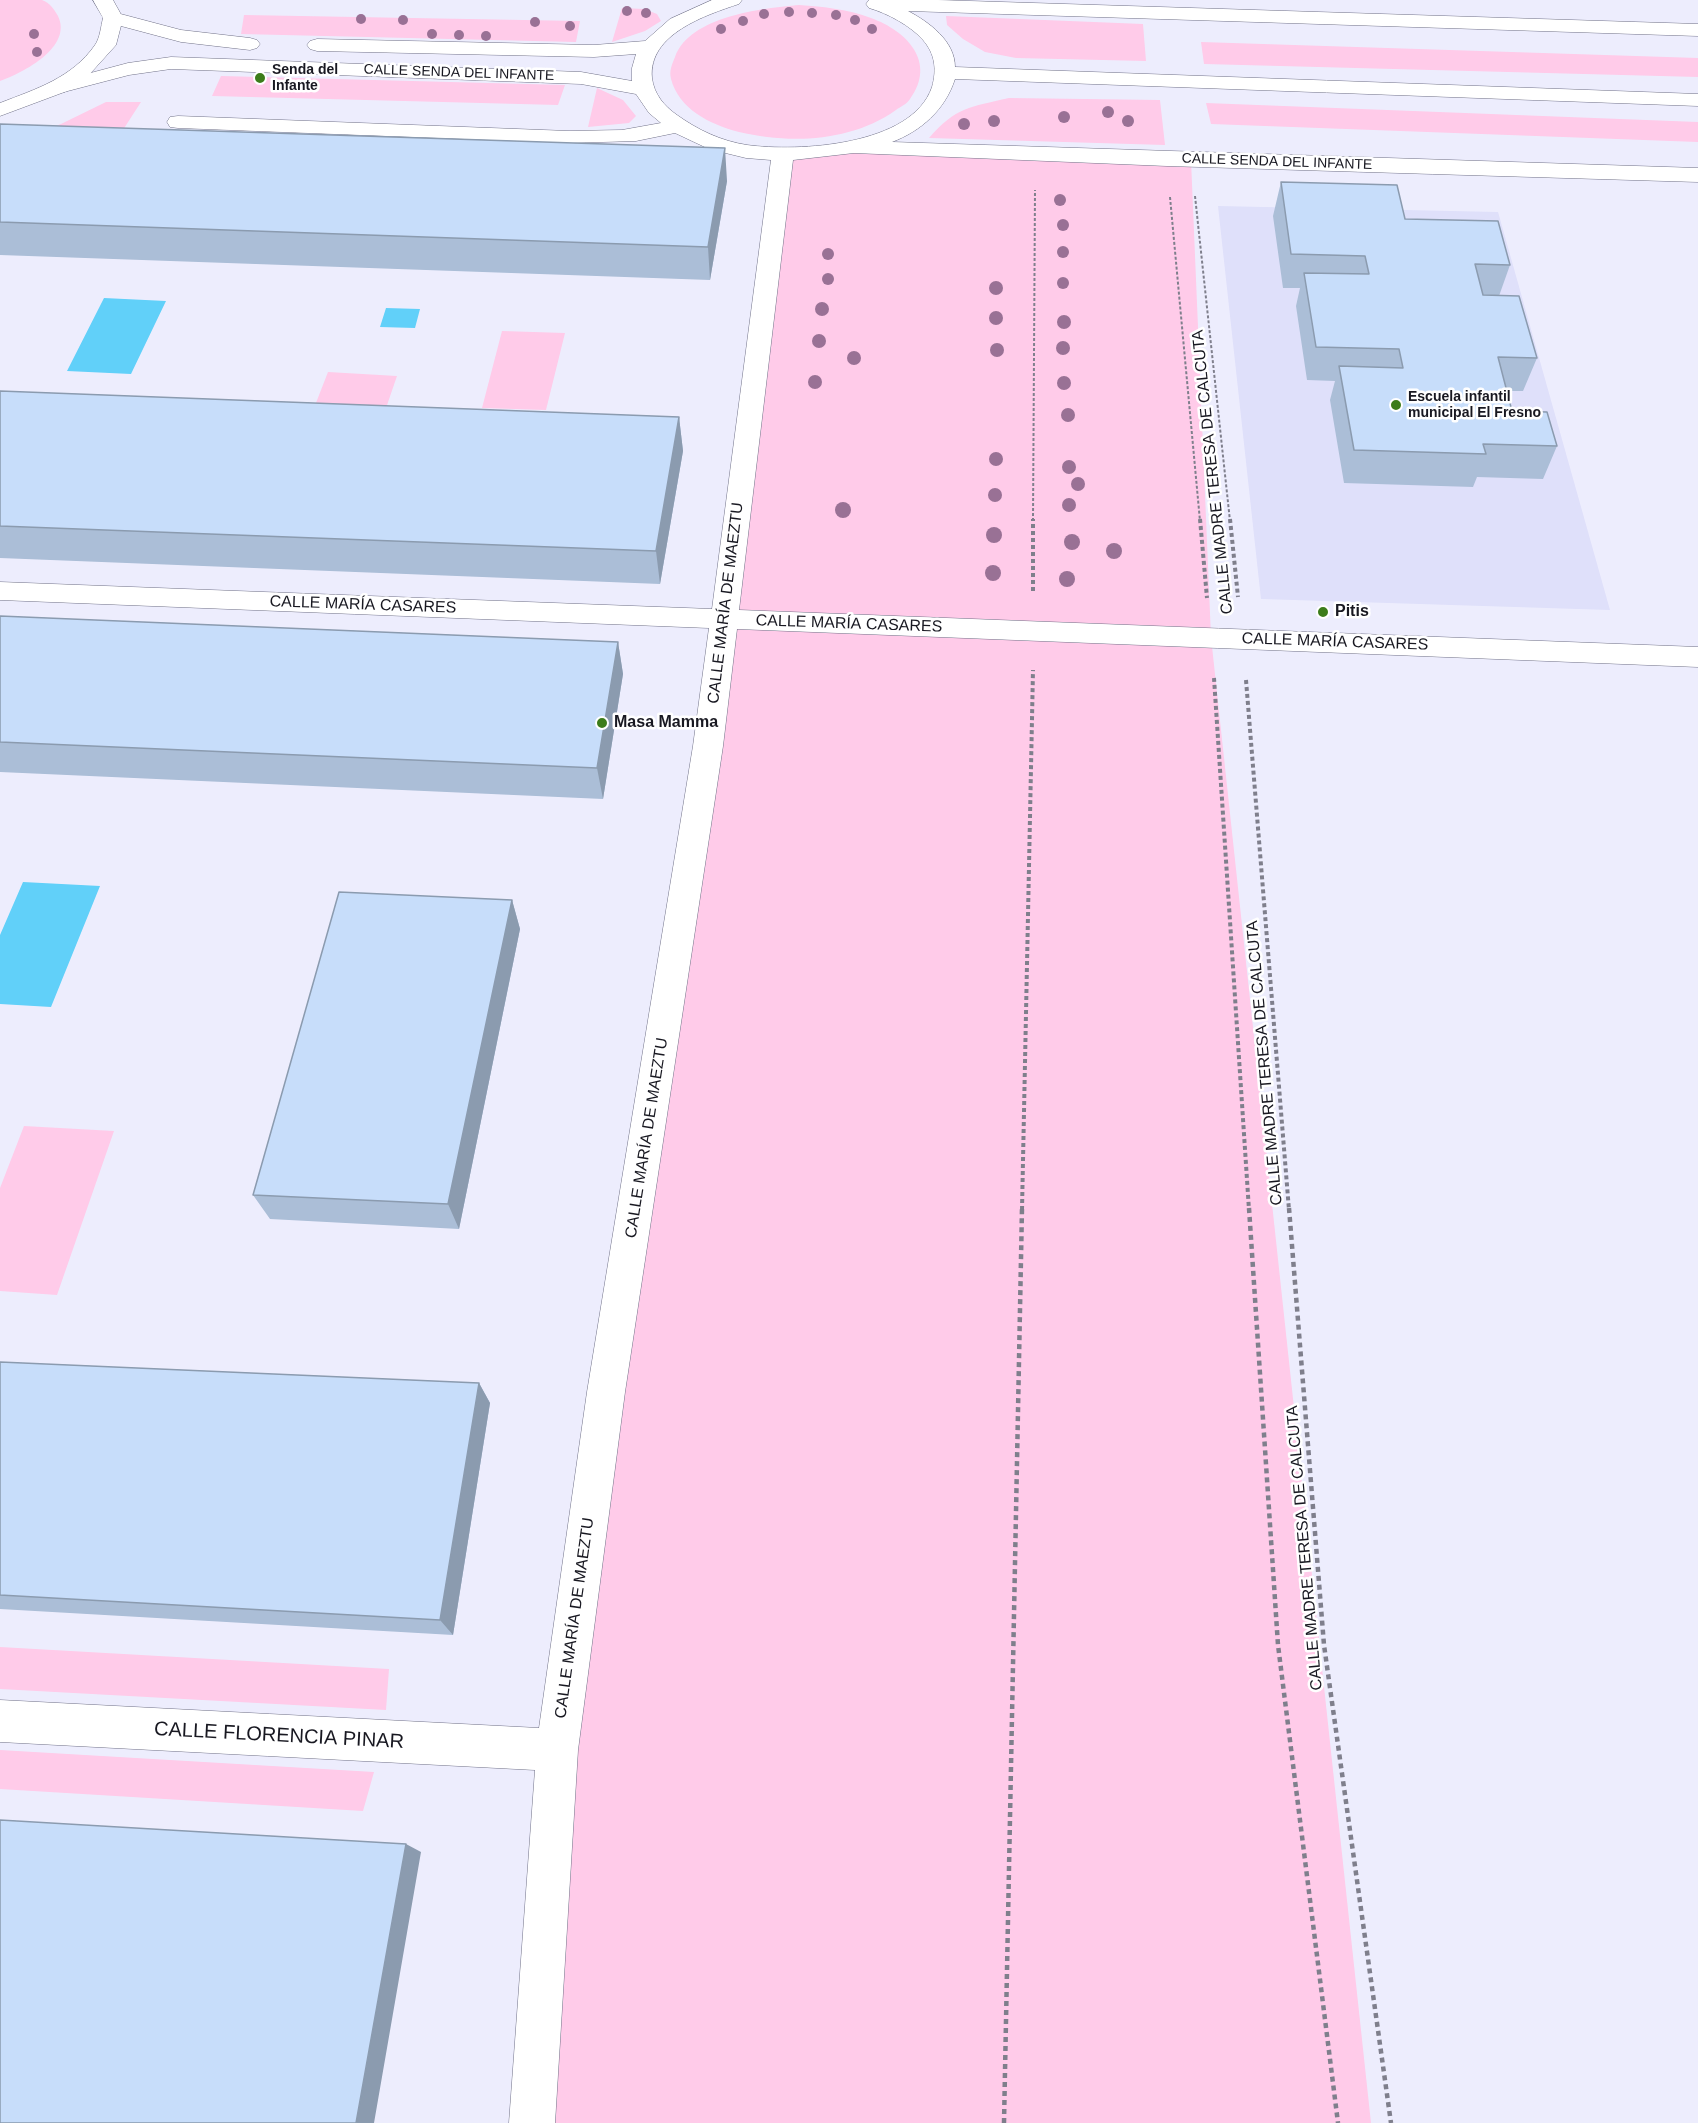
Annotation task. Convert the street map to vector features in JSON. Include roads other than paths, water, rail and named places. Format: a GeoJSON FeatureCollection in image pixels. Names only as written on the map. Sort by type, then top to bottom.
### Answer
{"type":"FeatureCollection","features":[{"type":"Feature","properties":{"kind":"street"},"geometry":{"type":"LineString","coordinates":[[732,0],[701,12],[670,28],[651,47],[642,68],[644,89],[655,108],[675,126],[706,141],[742,150],[783,154],[821,153],[856,147],[894,134],[922,116],[940,96],[947,74],[942,52],[928,33],[905,17],[868,2]]}},
{"type":"Feature","properties":{"kind":"street"},"geometry":{"type":"LineString","coordinates":[[681,2],[701,12]]}},
{"type":"Feature","properties":{"kind":"street"},"geometry":{"type":"LineString","coordinates":[[868,2],[1698,30]]}},
{"type":"Feature","properties":{"kind":"street"},"geometry":{"type":"LineString","coordinates":[[0,110],[60,87],[81,72],[106,45],[108,9],[158,32],[223,43],[267,44]]}},
{"type":"Feature","properties":{"kind":"street","name":"CALLE SENDA DEL INFANTE"},"geometry":{"type":"LineString","coordinates":[[302,45],[594,51],[651,47]]}},
{"type":"Feature","properties":{"kind":"street","name":"CALLE SENDA DEL INFANTE"},"geometry":{"type":"LineString","coordinates":[[60,87],[128,69],[171,63],[581,78],[644,89]]}},
{"type":"Feature","properties":{"kind":"street"},"geometry":{"type":"LineString","coordinates":[[947,74],[1698,100]]}},
{"type":"Feature","properties":{"kind":"street"},"geometry":{"type":"LineString","coordinates":[[178,122],[568,137],[658,132],[675,126]]}},
{"type":"Feature","properties":{"kind":"street","name":"CALLE SENDA DEL INFANTE"},"geometry":{"type":"LineString","coordinates":[[856,147],[1191,160],[1698,175]]}},
{"type":"Feature","properties":{"kind":"street","name":"CALLE MARÍA DE MAEZTU"},"geometry":{"type":"LineString","coordinates":[[532,2123],[557,1750],[606,1392],[708,746],[783,154]]}},
{"type":"Feature","properties":{"kind":"street","name":"CALLE MARÍA CASARES"},"geometry":{"type":"LineString","coordinates":[[0,591],[724,620],[1242,637],[1698,657]]}},
{"type":"Feature","properties":{"kind":"street","name":"CALLE FLORENCIA PINAR"},"geometry":{"type":"LineString","coordinates":[[0,1721],[557,1750]]}},
{"type":"Feature","properties":{"kind":"water"},"geometry":{"type":"Polygon","coordinates":[[[104,298],[166,301],[131,374],[67,371],[104,298]]]}},
{"type":"Feature","properties":{"kind":"water"},"geometry":{"type":"Polygon","coordinates":[[[386,308],[420,309],[415,328],[380,327],[386,308]]]}},
{"type":"Feature","properties":{"kind":"water"},"geometry":{"type":"Polygon","coordinates":[[[23,882],[100,886],[51,1007],[0,1004],[0,935],[23,882]]]}},
{"type":"Feature","properties":{"kind":"place","name":"Senda del Infante"},"geometry":{"type":"Point","coordinates":[260,78]}},
{"type":"Feature","properties":{"kind":"place","name":"Escuela infantil municipal El Fresno"},"geometry":{"type":"Point","coordinates":[1396,405]}},
{"type":"Feature","properties":{"kind":"place","name":"Pitis"},"geometry":{"type":"Point","coordinates":[1323,612]}},
{"type":"Feature","properties":{"kind":"place","name":"Masa Mamma"},"geometry":{"type":"Point","coordinates":[602,723]}}]}
